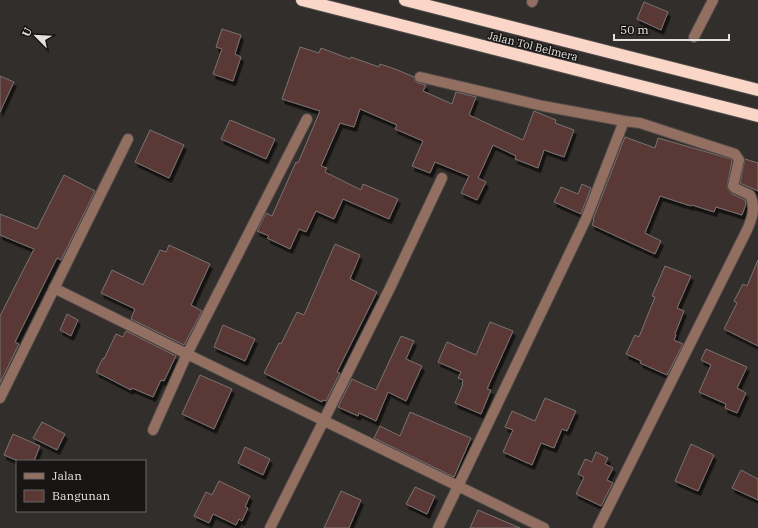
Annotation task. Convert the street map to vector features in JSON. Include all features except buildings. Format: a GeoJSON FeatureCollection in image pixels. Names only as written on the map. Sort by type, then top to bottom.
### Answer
{"type":"FeatureCollection","features":[{"type":"Feature","properties":{"kind":"highway","name":"Jalan Tol Belmera"},"geometry":{"type":"LineString","coordinates":[[302,0],[758,116]]}},
{"type":"Feature","properties":{"kind":"highway","name":"Jalan Tol Belmera"},"geometry":{"type":"LineString","coordinates":[[405,0],[758,90]]}},
{"type":"Feature","properties":{"kind":"street"},"geometry":{"type":"LineString","coordinates":[[694,37],[713,0]]}},
{"type":"Feature","properties":{"kind":"street"},"geometry":{"type":"LineString","coordinates":[[420,77],[543,106],[640,123],[735,154],[739,160],[733,186],[750,195],[753,205],[753,213],[747,230],[598,528]]}},
{"type":"Feature","properties":{"kind":"street"},"geometry":{"type":"LineString","coordinates":[[153,430],[187,354],[307,119]]}},
{"type":"Feature","properties":{"kind":"street"},"geometry":{"type":"LineString","coordinates":[[438,528],[586,219],[624,121]]}},
{"type":"Feature","properties":{"kind":"street"},"geometry":{"type":"LineString","coordinates":[[0,398],[128,139]]}},
{"type":"Feature","properties":{"kind":"street"},"geometry":{"type":"LineString","coordinates":[[270,528],[390,288],[442,178]]}},
{"type":"Feature","properties":{"kind":"street"},"geometry":{"type":"LineString","coordinates":[[54,288],[544,528]]}}]}
